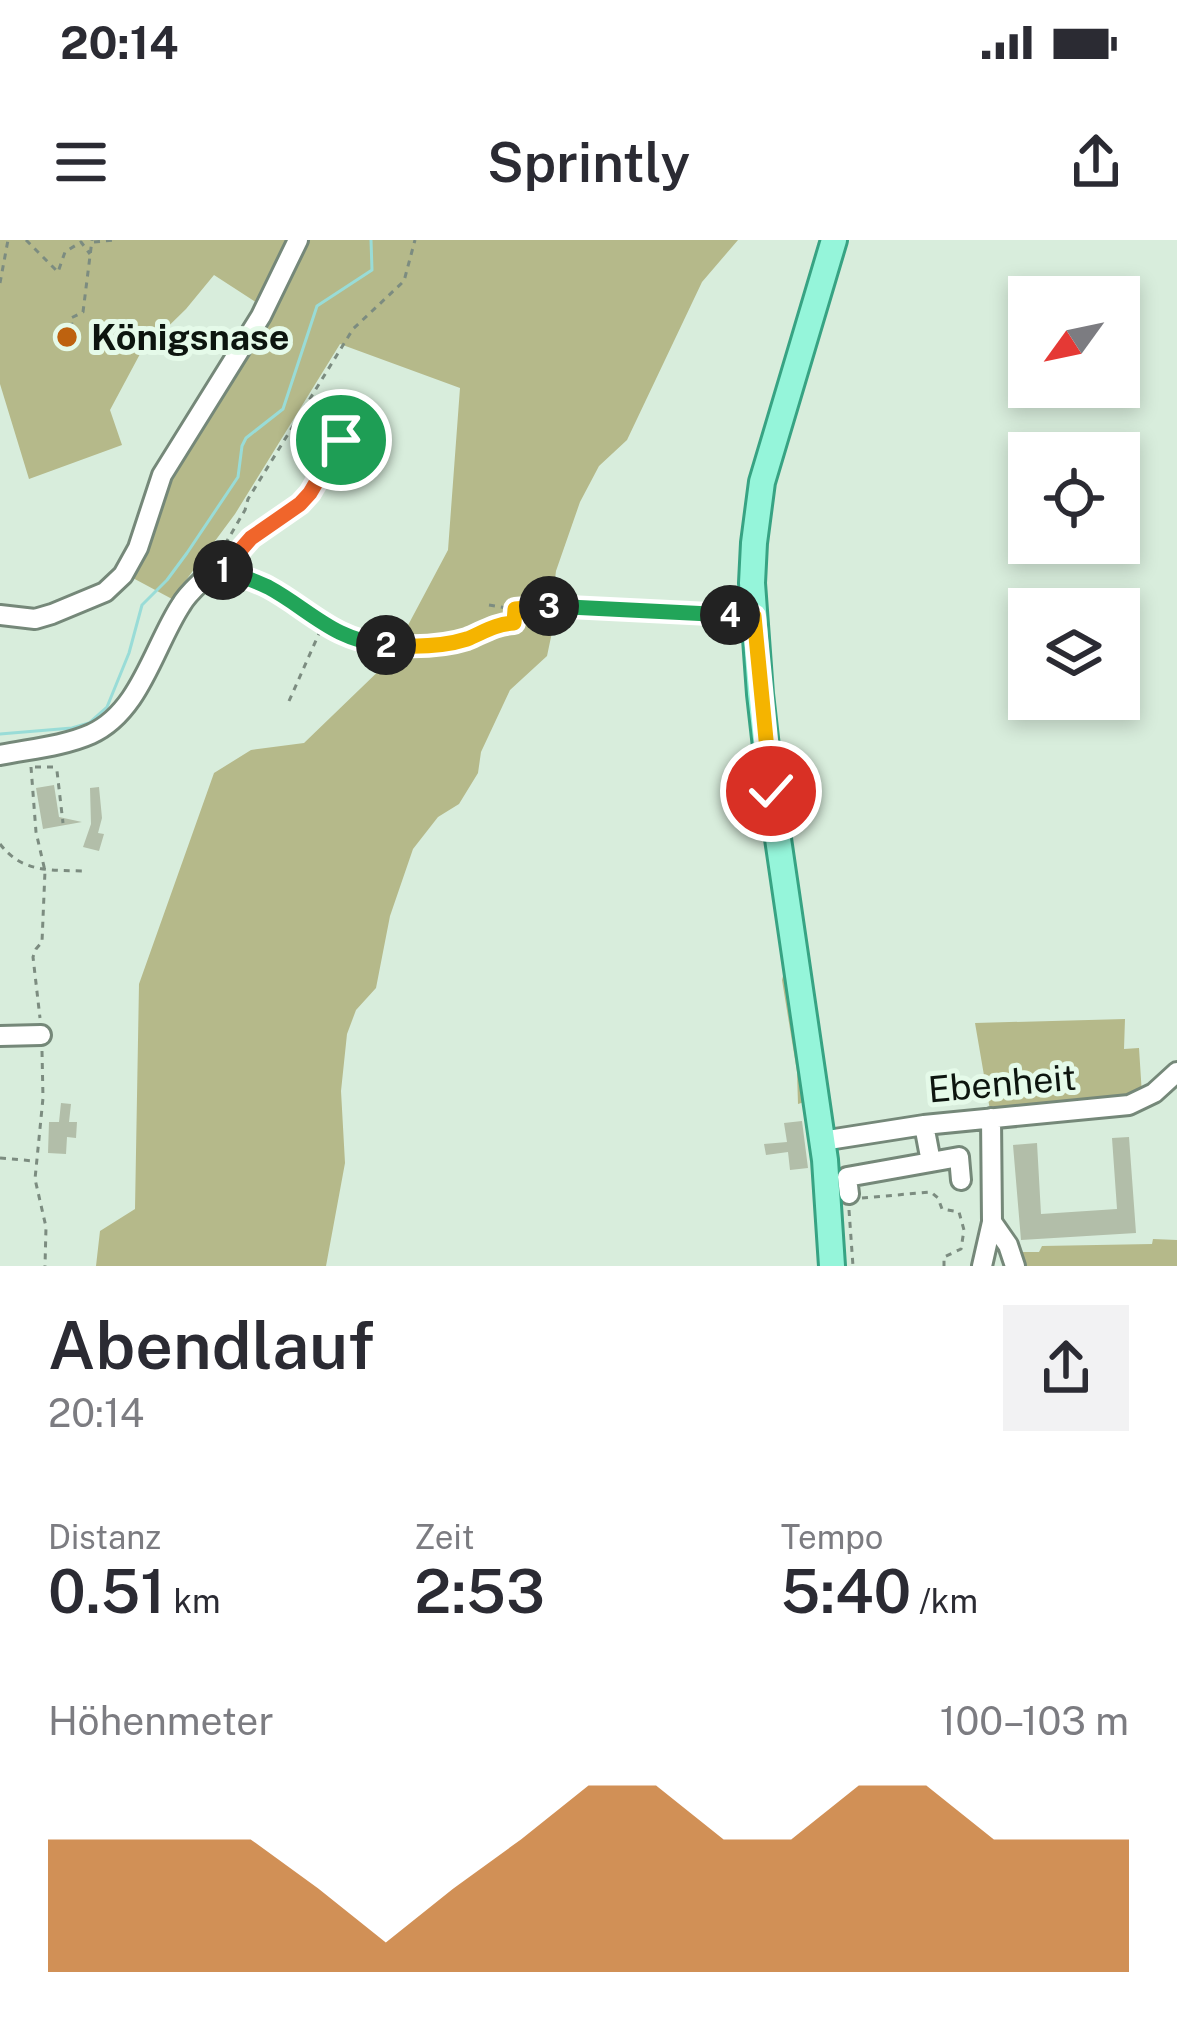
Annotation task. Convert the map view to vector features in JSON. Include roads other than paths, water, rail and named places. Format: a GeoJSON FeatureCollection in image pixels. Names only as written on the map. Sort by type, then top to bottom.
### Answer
{"type":"FeatureCollection","features":[{"type":"Feature","properties":{"kind":"main road"},"geometry":{"type":"LineString","coordinates":[[832,1266],[822,1141],[771,791],[754,616],[754,543],[762,482],[834,240]]}},
{"type":"Feature","properties":{"kind":"street"},"geometry":{"type":"LineString","coordinates":[[0,615],[35,619],[52,614],[105,592],[123,574],[138,548],[162,475],[261,316],[298,240]]}},
{"type":"Feature","properties":{"kind":"street"},"geometry":{"type":"LineString","coordinates":[[0,754],[67,741],[110,723],[135,690],[184,599],[206,577]]}},
{"type":"Feature","properties":{"kind":"street"},"geometry":{"type":"LineString","coordinates":[[0,1036],[41,1035]]}},
{"type":"Feature","properties":{"kind":"street","name":"Ebenheit"},"geometry":{"type":"LineString","coordinates":[[822,1141],[924,1125],[1129,1105],[1154,1093],[1177,1072]]}},
{"type":"Feature","properties":{"kind":"street"},"geometry":{"type":"LineString","coordinates":[[982,1266],[992,1222],[991,1118]]}},
{"type":"Feature","properties":{"kind":"street"},"geometry":{"type":"LineString","coordinates":[[924,1125],[931,1162]]}},
{"type":"Feature","properties":{"kind":"street"},"geometry":{"type":"LineString","coordinates":[[852,1198],[847,1177],[857,1173],[959,1157],[961,1180]]}},
{"type":"Feature","properties":{"kind":"street"},"geometry":{"type":"LineString","coordinates":[[992,1222],[1015,1266]]}},
{"type":"Feature","properties":{"kind":"waterway"},"geometry":{"type":"LineString","coordinates":[[0,734],[72,728],[89,723],[107,707],[142,605],[167,580],[238,477],[246,438],[283,409],[317,306],[372,270],[371,240]]}},
{"type":"Feature","properties":{"kind":"place","name":"Königsnase"},"geometry":{"type":"Point","coordinates":[67,337]}}]}
